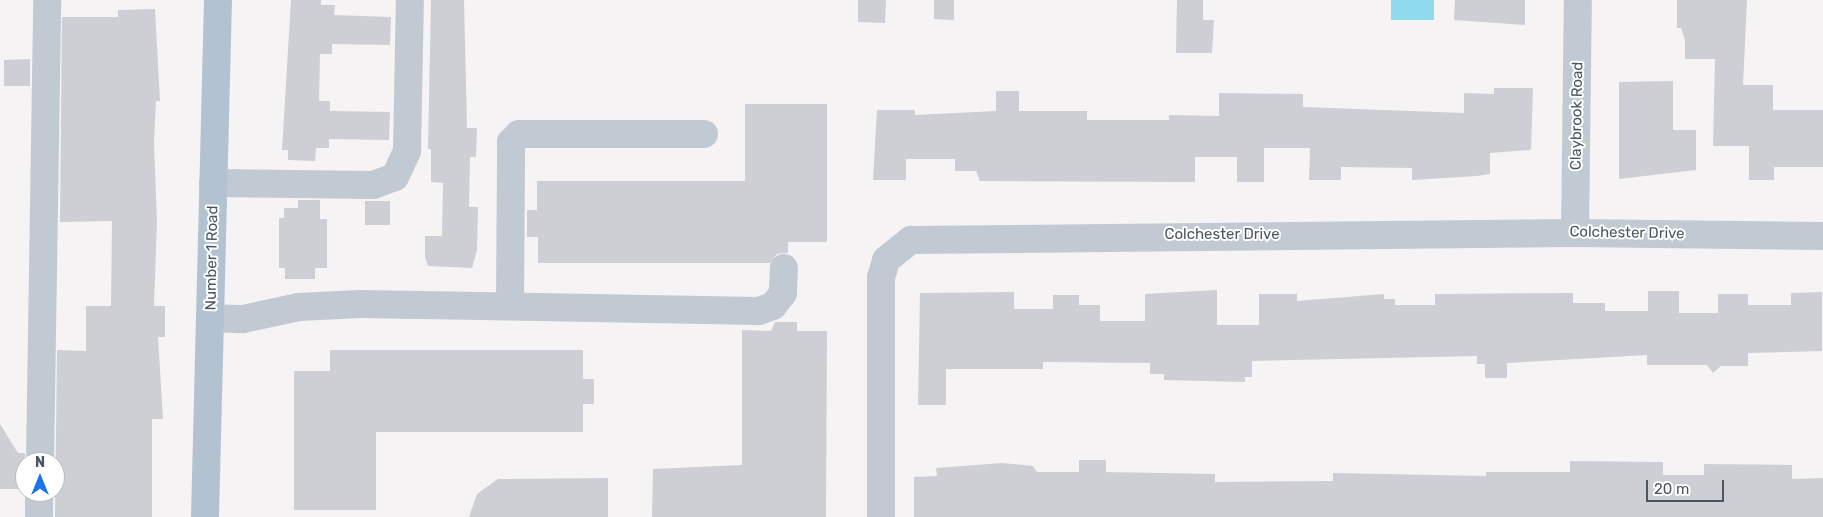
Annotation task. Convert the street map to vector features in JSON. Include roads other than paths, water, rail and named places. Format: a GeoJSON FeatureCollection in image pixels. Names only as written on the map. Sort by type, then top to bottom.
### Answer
{"type":"FeatureCollection","features":[{"type":"Feature","properties":{"kind":"main road","name":"Number 1 Road"},"geometry":{"type":"LineString","coordinates":[[206,517],[218,0]]}},
{"type":"Feature","properties":{"kind":"street"},"geometry":{"type":"LineString","coordinates":[[40,452],[46,0]]}},
{"type":"Feature","properties":{"kind":"street"},"geometry":{"type":"LineString","coordinates":[[213,183],[373,185],[395,176],[408,152],[410,0]]}},
{"type":"Feature","properties":{"kind":"street","name":"Claybrook Road"},"geometry":{"type":"LineString","coordinates":[[1576,233],[1578,0]]}},
{"type":"Feature","properties":{"kind":"street"},"geometry":{"type":"LineString","coordinates":[[510,304],[511,142],[519,134],[704,134]]}},
{"type":"Feature","properties":{"kind":"street","name":"Colchester Drive"},"geometry":{"type":"LineString","coordinates":[[881,517],[881,278],[886,260],[911,240],[1576,233],[1823,236]]}},
{"type":"Feature","properties":{"kind":"street"},"geometry":{"type":"LineString","coordinates":[[210,318],[243,319],[320,305],[510,304],[759,310],[773,306],[783,293],[784,268]]}},
{"type":"Feature","properties":{"kind":"street"},"geometry":{"type":"LineString","coordinates":[[39,502],[39,517]]}},
{"type":"Feature","properties":{"kind":"water"},"geometry":{"type":"Polygon","coordinates":[[[1391,0],[1434,0],[1434,20],[1391,20],[1391,0]]]}}]}
